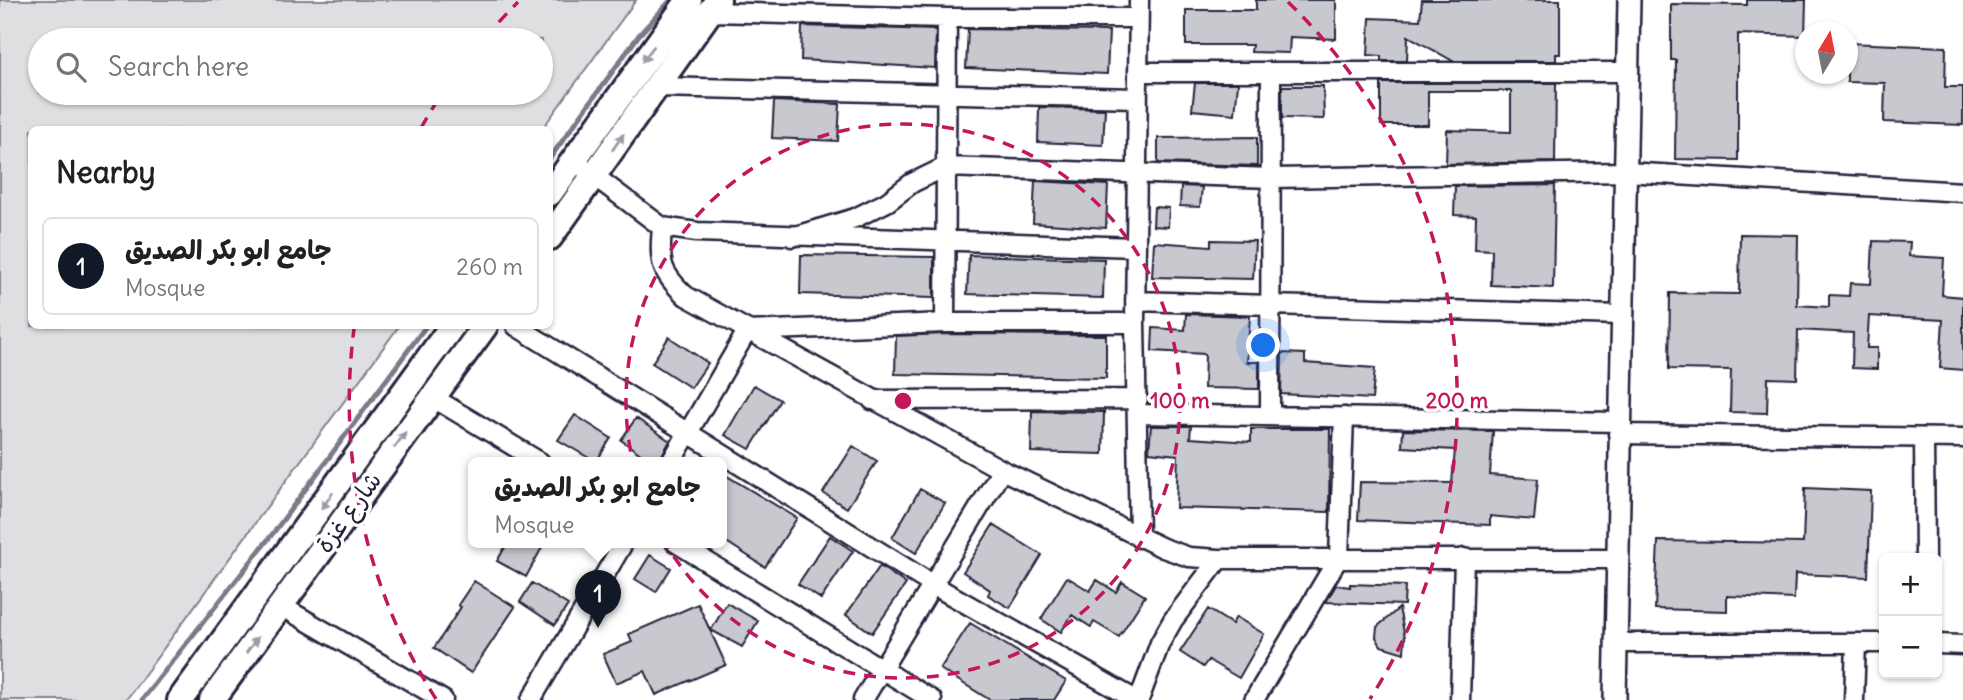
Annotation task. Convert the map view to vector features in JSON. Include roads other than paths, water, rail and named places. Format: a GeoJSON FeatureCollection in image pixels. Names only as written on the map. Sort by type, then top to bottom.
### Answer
{"type":"FeatureCollection","features":[{"type":"Feature","properties":{"kind":"main road"},"geometry":{"type":"LineString","coordinates":[[553,233],[657,87],[705,4]]}},
{"type":"Feature","properties":{"kind":"main road"},"geometry":{"type":"LineString","coordinates":[[553,189],[573,160],[705,4]]}},
{"type":"Feature","properties":{"kind":"main road","name":"شارع غزة"},"geometry":{"type":"LineString","coordinates":[[180,700],[450,329]]}},
{"type":"Feature","properties":{"kind":"main road","name":"شارع غزة"},"geometry":{"type":"LineString","coordinates":[[212,700],[483,329]]}},
{"type":"Feature","properties":{"kind":"street"},"geometry":{"type":"LineString","coordinates":[[1615,700],[1618,428],[1629,0]]}},
{"type":"Feature","properties":{"kind":"street"},"geometry":{"type":"LineString","coordinates":[[705,4],[947,18],[1139,9],[1135,174],[1139,538]]}},
{"type":"Feature","properties":{"kind":"street"},"geometry":{"type":"LineString","coordinates":[[945,323],[947,18]]}},
{"type":"Feature","properties":{"kind":"street"},"geometry":{"type":"LineString","coordinates":[[1138,72],[1628,72]]}},
{"type":"Feature","properties":{"kind":"street"},"geometry":{"type":"LineString","coordinates":[[1270,416],[1271,72]]}},
{"type":"Feature","properties":{"kind":"street"},"geometry":{"type":"LineString","coordinates":[[657,87],[947,96],[1137,98]]}},
{"type":"Feature","properties":{"kind":"street"},"geometry":{"type":"LineString","coordinates":[[573,160],[662,227],[697,232],[792,237],[1135,247]]}},
{"type":"Feature","properties":{"kind":"street"},"geometry":{"type":"LineString","coordinates":[[792,237],[855,218],[887,202],[912,183],[945,167],[1272,178],[1626,172],[1963,192]]}},
{"type":"Feature","properties":{"kind":"street"},"geometry":{"type":"LineString","coordinates":[[662,227],[660,251],[666,278],[686,296],[1002,470],[1139,538],[1189,557],[1618,559]]}},
{"type":"Feature","properties":{"kind":"street"},"geometry":{"type":"LineString","coordinates":[[1135,301],[1621,314]]}},
{"type":"Feature","properties":{"kind":"street"},"geometry":{"type":"LineString","coordinates":[[747,331],[945,323],[1135,323]]}},
{"type":"Feature","properties":{"kind":"street"},"geometry":{"type":"LineString","coordinates":[[521,329],[727,457]]}},
{"type":"Feature","properties":{"kind":"street"},"geometry":{"type":"LineString","coordinates":[[674,457],[747,331]]}},
{"type":"Feature","properties":{"kind":"street"},"geometry":{"type":"LineString","coordinates":[[432,397],[532,457]]}},
{"type":"Feature","properties":{"kind":"street"},"geometry":{"type":"LineString","coordinates":[[871,400],[1138,407],[1270,416],[1344,416],[1618,428],[1963,438]]}},
{"type":"Feature","properties":{"kind":"street"},"geometry":{"type":"LineString","coordinates":[[1254,700],[1339,557],[1344,416]]}},
{"type":"Feature","properties":{"kind":"street"},"geometry":{"type":"LineString","coordinates":[[1924,438],[1925,553]]}},
{"type":"Feature","properties":{"kind":"street"},"geometry":{"type":"LineString","coordinates":[[727,457],[933,585],[1138,700],[1160,643],[1173,620],[1219,559]]}},
{"type":"Feature","properties":{"kind":"street"},"geometry":{"type":"LineString","coordinates":[[863,700],[1002,470]]}},
{"type":"Feature","properties":{"kind":"street"},"geometry":{"type":"LineString","coordinates":[[531,700],[620,548]]}},
{"type":"Feature","properties":{"kind":"street"},"geometry":{"type":"LineString","coordinates":[[685,548],[932,700]]}},
{"type":"Feature","properties":{"kind":"street"},"geometry":{"type":"LineString","coordinates":[[1460,700],[1464,558]]}},
{"type":"Feature","properties":{"kind":"street"},"geometry":{"type":"LineString","coordinates":[[281,606],[443,700]]}},
{"type":"Feature","properties":{"kind":"street"},"geometry":{"type":"LineString","coordinates":[[1616,643],[1879,643]]}},
{"type":"Feature","properties":{"kind":"street"},"geometry":{"type":"LineString","coordinates":[[1854,700],[1856,643]]}},
{"type":"Feature","properties":{"kind":"street"},"geometry":{"type":"LineString","coordinates":[[1942,644],[1963,645]]}},
{"type":"Feature","properties":{"kind":"waterway"},"geometry":{"type":"LineString","coordinates":[[553,154],[639,35],[671,0]]}},
{"type":"Feature","properties":{"kind":"waterway"},"geometry":{"type":"LineString","coordinates":[[142,700],[274,532],[424,329]]}},
{"type":"Feature","properties":{"kind":"place","name":"جامع ابو بكر الصديق"},"geometry":{"type":"Point","coordinates":[598,628]}}]}
